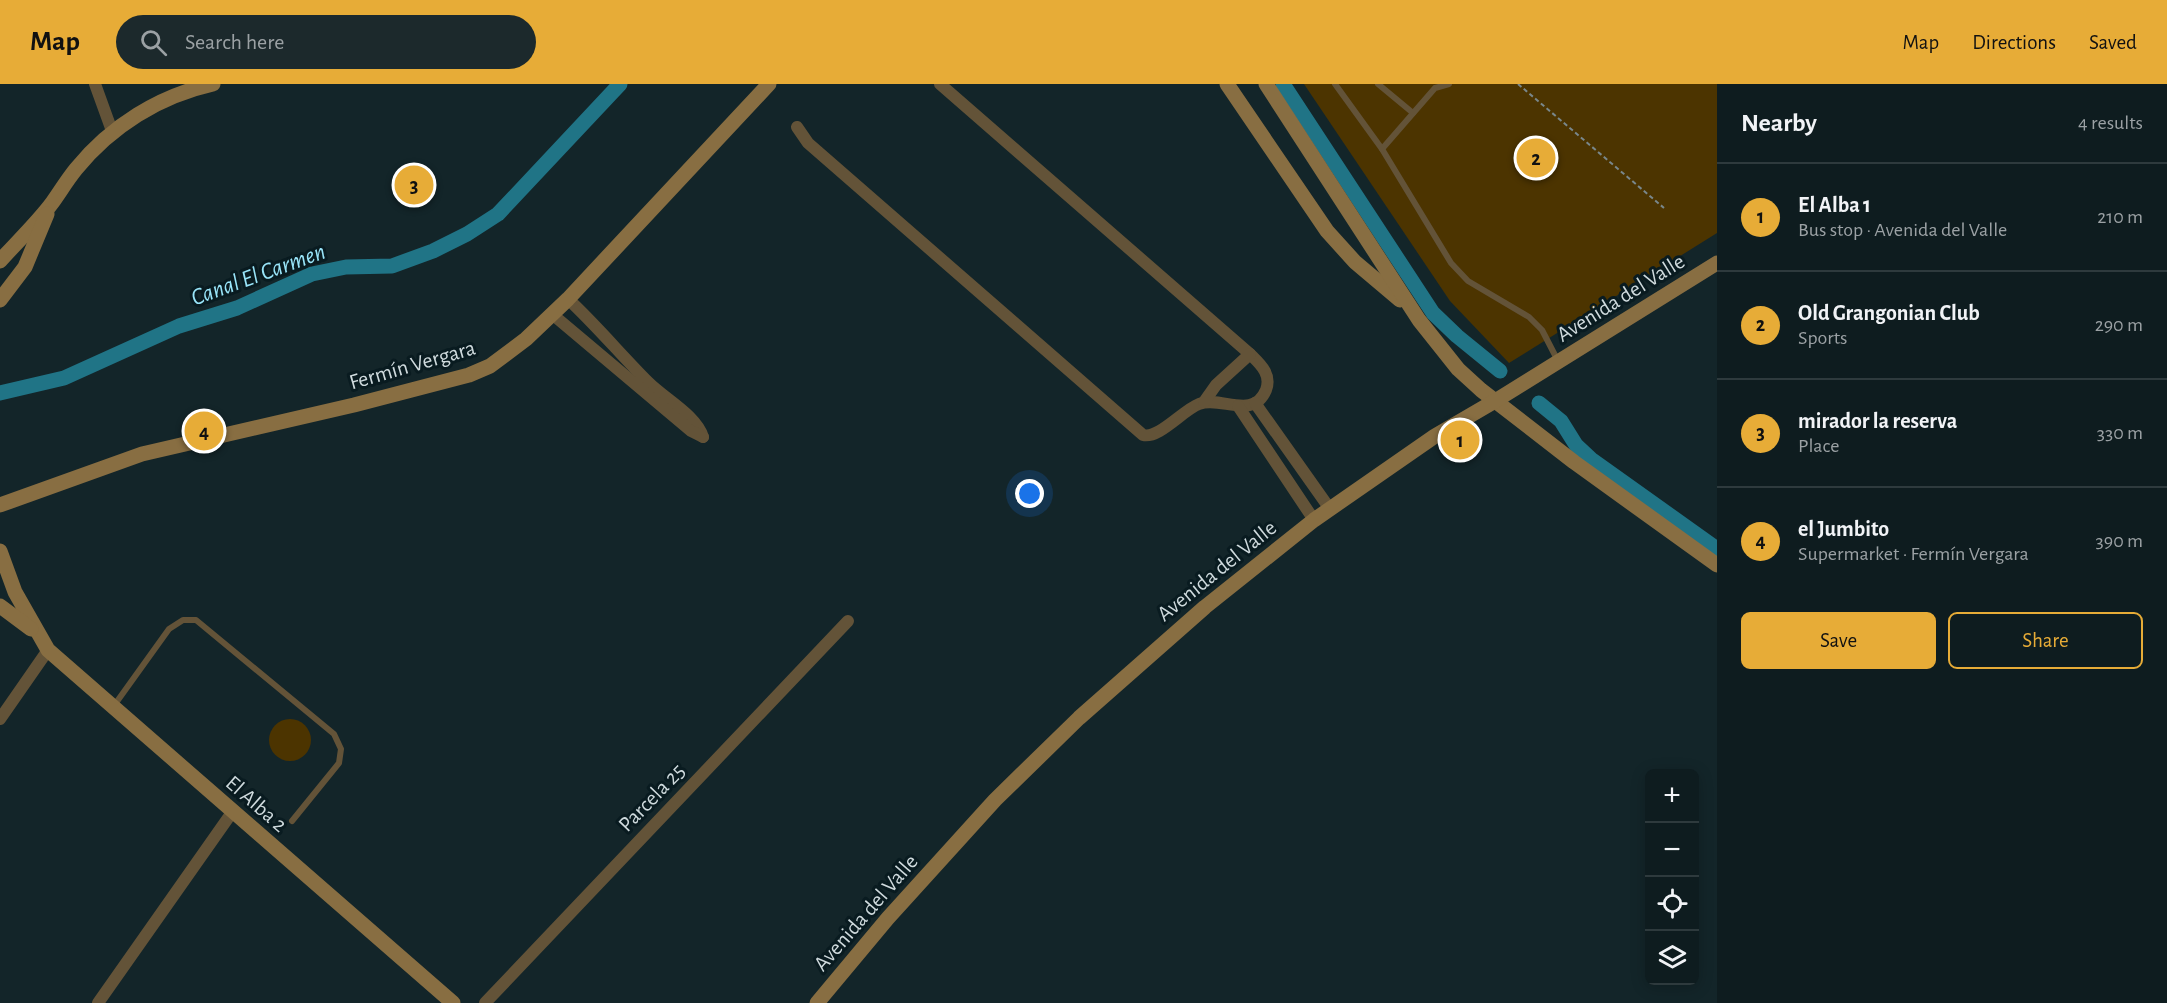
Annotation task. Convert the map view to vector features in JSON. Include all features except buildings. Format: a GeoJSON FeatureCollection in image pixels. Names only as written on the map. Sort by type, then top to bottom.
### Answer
{"type":"FeatureCollection","features":[{"type":"Feature","properties":{"kind":"street"},"geometry":{"type":"LineString","coordinates":[[95,84],[112,131]]}},
{"type":"Feature","properties":{"kind":"street"},"geometry":{"type":"LineString","coordinates":[[0,261],[52,203],[78,166],[112,131],[142,111],[213,84]]}},
{"type":"Feature","properties":{"kind":"street","name":"Fermín Vergara"},"geometry":{"type":"LineString","coordinates":[[0,505],[142,453],[354,405],[469,375],[490,366],[506,356],[568,299],[769,84]]}},
{"type":"Feature","properties":{"kind":"street"},"geometry":{"type":"LineString","coordinates":[[940,84],[1250,354],[1261,365],[1267,376],[1265,392],[1249,406],[1204,402]]}},
{"type":"Feature","properties":{"kind":"street"},"geometry":{"type":"LineString","coordinates":[[1227,84],[1326,231],[1355,262],[1405,305],[1458,369],[1495,401],[1574,462],[1717,565]]}},
{"type":"Feature","properties":{"kind":"street"},"geometry":{"type":"LineString","coordinates":[[1266,84],[1419,320]]}},
{"type":"Feature","properties":{"kind":"street"},"geometry":{"type":"LineString","coordinates":[[797,127],[808,143],[1143,435],[1155,434],[1204,402],[1216,385],[1250,354]]}},
{"type":"Feature","properties":{"kind":"street"},"geometry":{"type":"LineString","coordinates":[[0,300],[25,267],[52,203]]}},
{"type":"Feature","properties":{"kind":"street","name":"Avenida del Valle"},"geometry":{"type":"LineString","coordinates":[[817,1003],[922,879],[1034,761],[1164,641],[1233,584],[1314,520],[1435,435],[1495,401],[1717,263]]}},
{"type":"Feature","properties":{"kind":"street"},"geometry":{"type":"LineString","coordinates":[[552,314],[691,431],[703,437],[696,422],[650,384],[595,324],[568,299]]}},
{"type":"Feature","properties":{"kind":"street"},"geometry":{"type":"LineString","coordinates":[[1255,403],[1329,509]]}},
{"type":"Feature","properties":{"kind":"street"},"geometry":{"type":"LineString","coordinates":[[1238,406],[1314,520]]}},
{"type":"Feature","properties":{"kind":"street","name":"El Alba 2"},"geometry":{"type":"LineString","coordinates":[[0,551],[15,592],[48,650],[453,1003]]}},
{"type":"Feature","properties":{"kind":"street","name":"El Alba 2"},"geometry":{"type":"LineString","coordinates":[[0,606],[36,632]]}},
{"type":"Feature","properties":{"kind":"street","name":"Parcela 25"},"geometry":{"type":"LineString","coordinates":[[485,1003],[848,621]]}},
{"type":"Feature","properties":{"kind":"street"},"geometry":{"type":"LineString","coordinates":[[0,719],[48,650]]}},
{"type":"Feature","properties":{"kind":"street"},"geometry":{"type":"LineString","coordinates":[[98,1003],[233,811]]}},
{"type":"Feature","properties":{"kind":"lane"},"geometry":{"type":"LineString","coordinates":[[1335,84],[1382,149],[1451,263],[1468,281],[1528,317],[1542,330],[1558,361]]}},
{"type":"Feature","properties":{"kind":"lane"},"geometry":{"type":"LineString","coordinates":[[1378,84],[1413,113]]}},
{"type":"Feature","properties":{"kind":"lane"},"geometry":{"type":"LineString","coordinates":[[1382,149],[1413,113],[1432,86],[1449,84]]}},
{"type":"Feature","properties":{"kind":"lane"},"geometry":{"type":"LineString","coordinates":[[113,707],[169,629],[183,620],[196,620],[334,734],[340,749],[339,763],[292,821]]}},
{"type":"Feature","properties":{"kind":"path"},"geometry":{"type":"LineString","coordinates":[[1518,84],[1664,208]]}},
{"type":"Feature","properties":{"kind":"shaded area"},"geometry":{"type":"Polygon","coordinates":[[[1304,84],[1717,84],[1717,233],[1509,363],[1450,301],[1304,84]]]}},
{"type":"Feature","properties":{"kind":"shaded area"},"geometry":{"type":"Polygon","coordinates":[[[290,719],[298,720],[305,725],[310,732],[310,748],[305,755],[298,760],[290,761],[282,760],[275,755],[270,748],[269,740],[270,732],[275,725],[282,720],[290,719]]]}},
{"type":"Feature","properties":{"kind":"waterway","name":"Canal El Carmen"},"geometry":{"type":"LineString","coordinates":[[0,393],[64,378],[179,326],[237,308],[312,274],[346,267],[392,266],[433,251],[467,234],[498,214],[620,84]]}},
{"type":"Feature","properties":{"kind":"waterway"},"geometry":{"type":"LineString","coordinates":[[1283,84],[1433,313],[1500,371]]}},
{"type":"Feature","properties":{"kind":"waterway"},"geometry":{"type":"LineString","coordinates":[[1539,403],[1561,421],[1576,445],[1591,459],[1717,549]]}},
{"type":"Feature","properties":{"kind":"place","name":"Old Grangonian Club"},"geometry":{"type":"Point","coordinates":[1536,158]}},
{"type":"Feature","properties":{"kind":"place","name":"mirador la reserva"},"geometry":{"type":"Point","coordinates":[414,185]}},
{"type":"Feature","properties":{"kind":"place","name":"el Jumbito"},"geometry":{"type":"Point","coordinates":[204,431]}},
{"type":"Feature","properties":{"kind":"place","name":"El Alba 1"},"geometry":{"type":"Point","coordinates":[1460,440]}}]}
